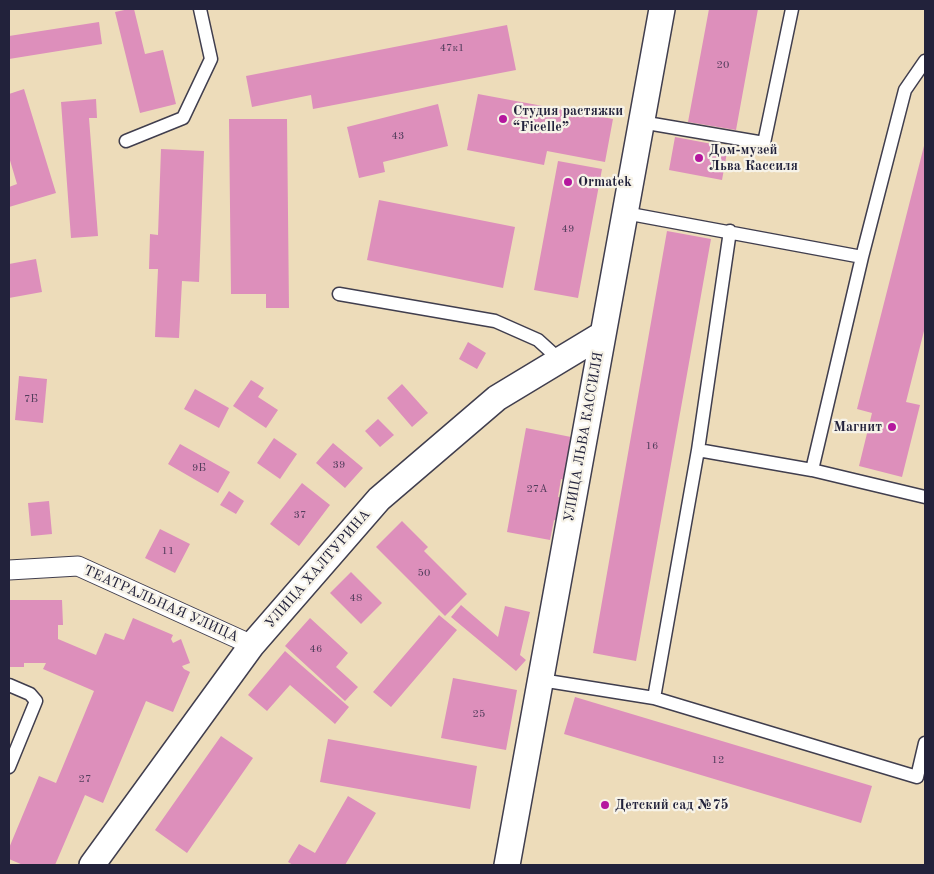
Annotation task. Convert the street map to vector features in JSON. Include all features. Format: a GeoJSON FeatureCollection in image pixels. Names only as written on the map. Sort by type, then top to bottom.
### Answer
{"type":"FeatureCollection","features":[{"type":"Feature","properties":{"kind":"street","name":"УЛИЦА ЛЬВА КАССИЛЯ"},"geometry":{"type":"LineString","coordinates":[[507,865],[662,9]]}},
{"type":"Feature","properties":{"kind":"street","name":"УЛИЦА ХАЛТУРИНА"},"geometry":{"type":"LineString","coordinates":[[92,865],[252,645],[379,499],[497,398],[603,334]]}},
{"type":"Feature","properties":{"kind":"street","name":"ТЕАТРАЛЬНАЯ УЛИЦА"},"geometry":{"type":"LineString","coordinates":[[9,570],[78,566],[252,645]]}},
{"type":"Feature","properties":{"kind":"lane"},"geometry":{"type":"LineString","coordinates":[[126,141],[183,118],[211,59],[200,9]]}},
{"type":"Feature","properties":{"kind":"lane"},"geometry":{"type":"LineString","coordinates":[[641,122],[764,143],[792,9]]}},
{"type":"Feature","properties":{"kind":"lane"},"geometry":{"type":"LineString","coordinates":[[812,470],[862,256],[905,90],[925,61]]}},
{"type":"Feature","properties":{"kind":"lane"},"geometry":{"type":"LineString","coordinates":[[625,213],[862,256]]}},
{"type":"Feature","properties":{"kind":"lane"},"geometry":{"type":"LineString","coordinates":[[654,698],[698,450],[730,231]]}},
{"type":"Feature","properties":{"kind":"lane"},"geometry":{"type":"LineString","coordinates":[[339,294],[495,321],[538,340],[560,360]]}},
{"type":"Feature","properties":{"kind":"lane"},"geometry":{"type":"LineString","coordinates":[[698,450],[812,470],[925,497]]}},
{"type":"Feature","properties":{"kind":"lane"},"geometry":{"type":"LineString","coordinates":[[541,680],[654,698],[917,777],[925,743]]}},
{"type":"Feature","properties":{"kind":"lane"},"geometry":{"type":"LineString","coordinates":[[9,685],[30,694],[36,701],[9,767]]}},
{"type":"Feature","properties":{"kind":"building"},"geometry":{"type":"Polygon","coordinates":[[[134,9],[145,54],[163,50],[176,104],[140,113],[115,12],[134,9]]]}},
{"type":"Feature","properties":{"kind":"building"},"geometry":{"type":"Polygon","coordinates":[[[709,9],[758,9],[736,130],[688,122],[709,9]]]}},
{"type":"Feature","properties":{"kind":"building"},"geometry":{"type":"Polygon","coordinates":[[[99,22],[102,44],[9,59],[9,36],[99,22]]]}},
{"type":"Feature","properties":{"kind":"building"},"geometry":{"type":"Polygon","coordinates":[[[507,25],[516,70],[313,109],[311,95],[252,107],[246,76],[507,25]]]}},
{"type":"Feature","properties":{"kind":"building"},"geometry":{"type":"Polygon","coordinates":[[[24,89],[56,193],[9,207],[9,187],[17,184],[9,157],[9,94],[24,89]]]}},
{"type":"Feature","properties":{"kind":"building"},"geometry":{"type":"Polygon","coordinates":[[[478,94],[613,119],[605,162],[547,151],[544,165],[467,150],[478,94]]]}},
{"type":"Feature","properties":{"kind":"building"},"geometry":{"type":"Polygon","coordinates":[[[96,99],[97,118],[89,118],[98,236],[71,238],[61,102],[96,99]]]}},
{"type":"Feature","properties":{"kind":"building"},"geometry":{"type":"Polygon","coordinates":[[[438,104],[448,146],[383,162],[385,172],[359,178],[347,127],[438,104]]]}},
{"type":"Feature","properties":{"kind":"building"},"geometry":{"type":"Polygon","coordinates":[[[229,119],[287,119],[289,308],[266,308],[266,294],[231,294],[229,119]]]}},
{"type":"Feature","properties":{"kind":"building","name":"Дом-музей Льва Кассиля"},"geometry":{"type":"Polygon","coordinates":[[[675,137],[728,147],[722,180],[669,170],[675,137]]]}},
{"type":"Feature","properties":{"kind":"building"},"geometry":{"type":"Polygon","coordinates":[[[925,142],[925,327],[906,402],[920,405],[902,477],[859,466],[872,413],[857,409],[925,142]]]}},
{"type":"Feature","properties":{"kind":"building"},"geometry":{"type":"Polygon","coordinates":[[[161,149],[204,151],[199,282],[182,281],[179,338],[155,337],[158,269],[149,269],[150,234],[158,235],[161,149]]]}},
{"type":"Feature","properties":{"kind":"building"},"geometry":{"type":"Polygon","coordinates":[[[558,161],[602,169],[578,298],[534,290],[558,161]]]}},
{"type":"Feature","properties":{"kind":"building"},"geometry":{"type":"Polygon","coordinates":[[[379,200],[515,227],[503,288],[367,260],[379,200]]]}},
{"type":"Feature","properties":{"kind":"building"},"geometry":{"type":"Polygon","coordinates":[[[667,231],[711,239],[636,661],[593,653],[667,231]]]}},
{"type":"Feature","properties":{"kind":"building"},"geometry":{"type":"Polygon","coordinates":[[[36,259],[42,292],[9,298],[9,264],[36,259]]]}},
{"type":"Feature","properties":{"kind":"building"},"geometry":{"type":"Polygon","coordinates":[[[468,342],[486,353],[477,369],[459,359],[468,342]]]}},
{"type":"Feature","properties":{"kind":"building"},"geometry":{"type":"Polygon","coordinates":[[[19,376],[47,379],[43,423],[15,420],[19,376]]]}},
{"type":"Feature","properties":{"kind":"building"},"geometry":{"type":"Polygon","coordinates":[[[251,380],[264,388],[258,397],[278,410],[266,428],[233,406],[251,380]]]}},
{"type":"Feature","properties":{"kind":"building"},"geometry":{"type":"Polygon","coordinates":[[[402,384],[428,413],[412,427],[387,398],[402,384]]]}},
{"type":"Feature","properties":{"kind":"building"},"geometry":{"type":"Polygon","coordinates":[[[195,389],[229,408],[219,428],[184,409],[195,389]]]}},
{"type":"Feature","properties":{"kind":"building"},"geometry":{"type":"Polygon","coordinates":[[[378,419],[394,435],[380,447],[365,431],[378,419]]]}},
{"type":"Feature","properties":{"kind":"building"},"geometry":{"type":"Polygon","coordinates":[[[526,428],[571,437],[569,451],[574,452],[569,481],[561,479],[558,497],[566,499],[562,522],[554,520],[550,540],[507,532],[526,428]]]}},
{"type":"Feature","properties":{"kind":"building"},"geometry":{"type":"Polygon","coordinates":[[[274,438],[297,454],[280,479],[257,463],[274,438]]]}},
{"type":"Feature","properties":{"kind":"building"},"geometry":{"type":"Polygon","coordinates":[[[333,443],[363,468],[345,488],[316,463],[333,443]]]}},
{"type":"Feature","properties":{"kind":"building"},"geometry":{"type":"Polygon","coordinates":[[[180,444],[230,472],[218,493],[168,464],[180,444]]]}},
{"type":"Feature","properties":{"kind":"building"},"geometry":{"type":"Polygon","coordinates":[[[302,483],[330,505],[299,546],[270,524],[302,483]]]}},
{"type":"Feature","properties":{"kind":"building"},"geometry":{"type":"Polygon","coordinates":[[[229,491],[244,501],[236,514],[220,505],[229,491]]]}},
{"type":"Feature","properties":{"kind":"building"},"geometry":{"type":"Polygon","coordinates":[[[49,501],[52,534],[31,536],[28,503],[49,501]]]}},
{"type":"Feature","properties":{"kind":"building"},"geometry":{"type":"Polygon","coordinates":[[[402,521],[428,547],[424,551],[467,594],[445,616],[376,547],[402,521]]]}},
{"type":"Feature","properties":{"kind":"building"},"geometry":{"type":"Polygon","coordinates":[[[160,529],[190,544],[175,573],[145,558],[160,529]]]}},
{"type":"Feature","properties":{"kind":"building"},"geometry":{"type":"Polygon","coordinates":[[[351,572],[382,603],[361,624],[330,593],[351,572]]]}},
{"type":"Feature","properties":{"kind":"building"},"geometry":{"type":"Polygon","coordinates":[[[9,600],[62,600],[63,625],[58,625],[58,639],[96,655],[105,633],[124,640],[133,618],[173,635],[171,639],[173,643],[181,639],[190,663],[182,666],[190,672],[173,712],[146,701],[103,803],[85,795],[55,865],[23,865],[9,859],[9,848],[39,776],[56,783],[94,691],[43,669],[46,663],[24,663],[24,667],[9,667],[9,600]]]}},
{"type":"Feature","properties":{"kind":"building"},"geometry":{"type":"Polygon","coordinates":[[[461,605],[498,637],[505,606],[530,612],[520,655],[526,660],[516,671],[451,617],[461,605]]]}},
{"type":"Feature","properties":{"kind":"building"},"geometry":{"type":"Polygon","coordinates":[[[439,615],[457,630],[391,707],[373,692],[439,615]]]}},
{"type":"Feature","properties":{"kind":"building"},"geometry":{"type":"Polygon","coordinates":[[[310,618],[348,653],[336,667],[358,687],[345,701],[285,646],[310,618]]]}},
{"type":"Feature","properties":{"kind":"building"},"geometry":{"type":"Polygon","coordinates":[[[285,651],[349,707],[335,724],[290,685],[267,711],[248,695],[285,651]]]}},
{"type":"Feature","properties":{"kind":"building"},"geometry":{"type":"Polygon","coordinates":[[[453,678],[517,690],[506,750],[441,738],[453,678]]]}},
{"type":"Feature","properties":{"kind":"building"},"geometry":{"type":"Polygon","coordinates":[[[575,697],[872,786],[861,823],[564,734],[575,697]]]}},
{"type":"Feature","properties":{"kind":"building"},"geometry":{"type":"Polygon","coordinates":[[[221,736],[253,758],[187,853],[155,830],[221,736]]]}},
{"type":"Feature","properties":{"kind":"building"},"geometry":{"type":"Polygon","coordinates":[[[328,739],[477,766],[470,809],[320,782],[328,739]]]}},
{"type":"Feature","properties":{"kind":"building"},"geometry":{"type":"Polygon","coordinates":[[[348,796],[376,813],[345,865],[293,865],[288,862],[299,844],[315,853],[348,796]]]}},
{"type":"Feature","properties":{"kind":"place","name":"Студия растяжки “Ficelle”"},"geometry":{"type":"Point","coordinates":[503,119]}},
{"type":"Feature","properties":{"kind":"place","name":"Дом-музей Льва Кассиля"},"geometry":{"type":"Point","coordinates":[699,158]}},
{"type":"Feature","properties":{"kind":"place","name":"Ormatek"},"geometry":{"type":"Point","coordinates":[568,182]}},
{"type":"Feature","properties":{"kind":"place","name":"Магнит"},"geometry":{"type":"Point","coordinates":[892,427]}},
{"type":"Feature","properties":{"kind":"place","name":"Детский сад №75"},"geometry":{"type":"Point","coordinates":[605,805]}}]}
